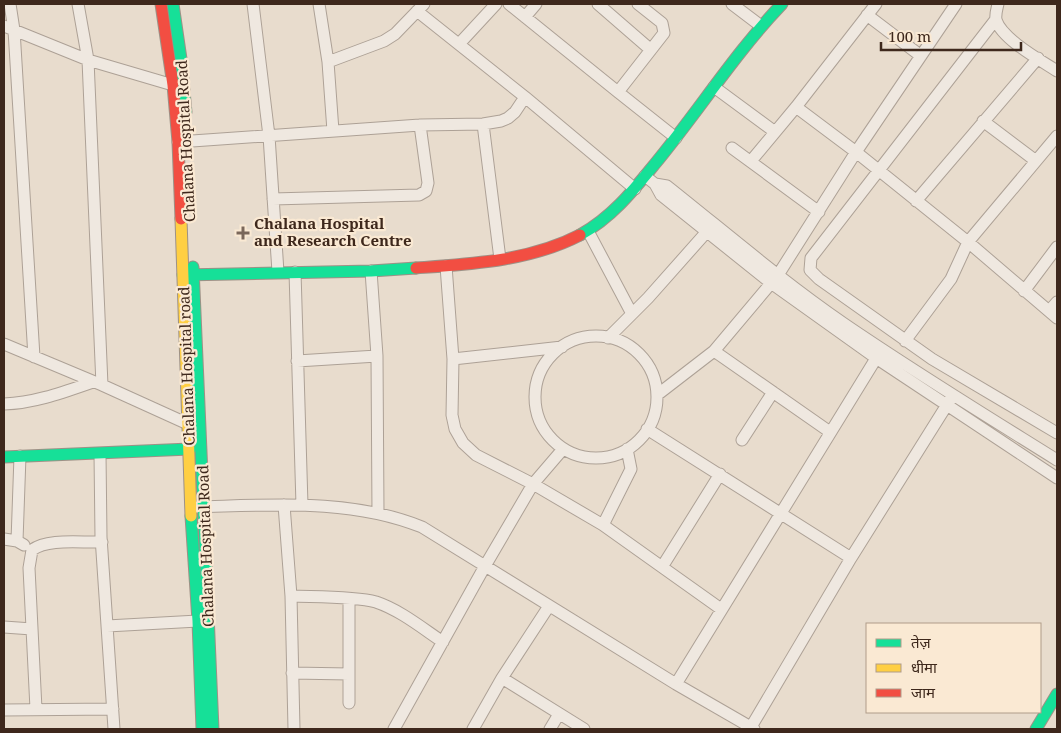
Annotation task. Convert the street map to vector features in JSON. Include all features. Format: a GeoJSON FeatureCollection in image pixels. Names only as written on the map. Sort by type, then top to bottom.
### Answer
{"type":"FeatureCollection","features":[{"type":"Feature","properties":{"kind":"street"},"geometry":{"type":"LineString","coordinates":[[10,4],[9,28],[34,357]]}},
{"type":"Feature","properties":{"kind":"street"},"geometry":{"type":"LineString","coordinates":[[78,4],[88,60],[97,384]]}},
{"type":"Feature","properties":{"kind":"street","name":"Chalana Hospital road"},"geometry":{"type":"LineString","coordinates":[[161,4],[183,141]]}},
{"type":"Feature","properties":{"kind":"street","name":"Chalana Hospital Road"},"geometry":{"type":"LineString","coordinates":[[174,4],[180,51],[188,274],[204,507],[213,729]]}},
{"type":"Feature","properties":{"kind":"street"},"geometry":{"type":"LineString","coordinates":[[253,4],[269,136],[278,272]]}},
{"type":"Feature","properties":{"kind":"street"},"geometry":{"type":"LineString","coordinates":[[319,4],[328,62],[333,131]]}},
{"type":"Feature","properties":{"kind":"street"},"geometry":{"type":"LineString","coordinates":[[460,44],[496,4]]}},
{"type":"Feature","properties":{"kind":"street"},"geometry":{"type":"LineString","coordinates":[[509,4],[676,138]]}},
{"type":"Feature","properties":{"kind":"street"},"geometry":{"type":"LineString","coordinates":[[525,17],[536,4]]}},
{"type":"Feature","properties":{"kind":"street"},"geometry":{"type":"LineString","coordinates":[[598,4],[651,50]]}},
{"type":"Feature","properties":{"kind":"street"},"geometry":{"type":"LineString","coordinates":[[618,92],[664,33],[664,27],[656,18],[638,4]]}},
{"type":"Feature","properties":{"kind":"street"},"geometry":{"type":"LineString","coordinates":[[732,4],[761,26]]}},
{"type":"Feature","properties":{"kind":"street"},"geometry":{"type":"LineString","coordinates":[[188,274],[371,272],[446,266],[528,255],[566,242],[596,226],[635,189],[761,26],[782,4]]}},
{"type":"Feature","properties":{"kind":"street"},"geometry":{"type":"LineString","coordinates":[[751,161],[796,108],[876,4]]}},
{"type":"Feature","properties":{"kind":"street"},"geometry":{"type":"LineString","coordinates":[[657,395],[714,351],[774,278],[956,4]]}},
{"type":"Feature","properties":{"kind":"street"},"geometry":{"type":"LineString","coordinates":[[998,4],[996,19],[1001,30],[1057,71]]}},
{"type":"Feature","properties":{"kind":"street"},"geometry":{"type":"LineString","coordinates":[[328,62],[384,41],[395,34],[420,7],[460,44],[635,189]]}},
{"type":"Feature","properties":{"kind":"street"},"geometry":{"type":"LineString","coordinates":[[867,15],[921,56]]}},
{"type":"Feature","properties":{"kind":"street"},"geometry":{"type":"LineString","coordinates":[[996,19],[811,258],[810,270],[819,279],[905,341],[1057,433]]}},
{"type":"Feature","properties":{"kind":"street"},"geometry":{"type":"LineString","coordinates":[[9,28],[88,60],[173,85]]}},
{"type":"Feature","properties":{"kind":"street"},"geometry":{"type":"LineString","coordinates":[[916,201],[1038,58]]}},
{"type":"Feature","properties":{"kind":"street"},"geometry":{"type":"LineString","coordinates":[[714,87],[775,132]]}},
{"type":"Feature","properties":{"kind":"street"},"geometry":{"type":"LineString","coordinates":[[183,141],[420,125],[483,124],[508,118],[515,112],[525,97]]}},
{"type":"Feature","properties":{"kind":"street"},"geometry":{"type":"LineString","coordinates":[[796,108],[856,152],[968,242],[1053,315],[1057,302]]}},
{"type":"Feature","properties":{"kind":"street"},"geometry":{"type":"LineString","coordinates":[[983,121],[1036,161]]}},
{"type":"Feature","properties":{"kind":"street"},"geometry":{"type":"LineString","coordinates":[[483,124],[500,259]]}},
{"type":"Feature","properties":{"kind":"street"},"geometry":{"type":"LineString","coordinates":[[274,199],[420,195],[426,191],[428,183],[420,125]]}},
{"type":"Feature","properties":{"kind":"street"},"geometry":{"type":"LineString","coordinates":[[905,341],[951,279],[968,242],[1057,136]]}},
{"type":"Feature","properties":{"kind":"street"},"geometry":{"type":"LineString","coordinates":[[732,148],[819,212]]}},
{"type":"Feature","properties":{"kind":"street"},"geometry":{"type":"LineString","coordinates":[[645,176],[655,184],[661,195],[711,227],[774,278],[879,353],[946,406],[1057,478]]}},
{"type":"Feature","properties":{"kind":"street"},"geometry":{"type":"LineString","coordinates":[[608,338],[711,227]]}},
{"type":"Feature","properties":{"kind":"street"},"geometry":{"type":"LineString","coordinates":[[588,230],[632,314]]}},
{"type":"Feature","properties":{"kind":"street"},"geometry":{"type":"LineString","coordinates":[[1024,291],[1057,247]]}},
{"type":"Feature","properties":{"kind":"street"},"geometry":{"type":"LineString","coordinates":[[446,266],[453,359],[452,415],[455,429],[463,443],[476,456],[533,484],[603,525],[721,609]]}},
{"type":"Feature","properties":{"kind":"street"},"geometry":{"type":"LineString","coordinates":[[294,272],[302,505]]}},
{"type":"Feature","properties":{"kind":"street"},"geometry":{"type":"LineString","coordinates":[[371,272],[377,356],[378,513]]}},
{"type":"Feature","properties":{"kind":"street","name":"Chalana Hospital road"},"geometry":{"type":"LineString","coordinates":[[188,274],[188,424],[202,729]]}},
{"type":"Feature","properties":{"kind":"street"},"geometry":{"type":"LineString","coordinates":[[589,337],[608,338],[626,345],[641,357],[652,373],[657,395],[655,411],[642,437],[627,449],[609,457],[590,458],[563,449],[549,437],[537,412],[536,385],[543,368],[562,347],[589,337]]}},
{"type":"Feature","properties":{"kind":"street"},"geometry":{"type":"LineString","coordinates":[[4,344],[188,424]]}},
{"type":"Feature","properties":{"kind":"street"},"geometry":{"type":"LineString","coordinates":[[453,359],[562,347]]}},
{"type":"Feature","properties":{"kind":"street"},"geometry":{"type":"LineString","coordinates":[[714,351],[830,432]]}},
{"type":"Feature","properties":{"kind":"street"},"geometry":{"type":"LineString","coordinates":[[879,353],[952,395],[1057,460]]}},
{"type":"Feature","properties":{"kind":"street"},"geometry":{"type":"LineString","coordinates":[[676,684],[879,353]]}},
{"type":"Feature","properties":{"kind":"street"},"geometry":{"type":"LineString","coordinates":[[297,361],[377,356]]}},
{"type":"Feature","properties":{"kind":"street"},"geometry":{"type":"LineString","coordinates":[[4,404],[20,403],[53,396],[97,384]]}},
{"type":"Feature","properties":{"kind":"street"},"geometry":{"type":"LineString","coordinates":[[742,440],[773,392]]}},
{"type":"Feature","properties":{"kind":"street"},"geometry":{"type":"LineString","coordinates":[[192,507],[321,505],[400,518],[422,528],[676,684],[753,728],[851,558],[952,395]]}},
{"type":"Feature","properties":{"kind":"street"},"geometry":{"type":"LineString","coordinates":[[647,429],[851,558]]}},
{"type":"Feature","properties":{"kind":"street"},"geometry":{"type":"LineString","coordinates":[[4,457],[100,454],[190,448]]}},
{"type":"Feature","properties":{"kind":"street"},"geometry":{"type":"LineString","coordinates":[[394,729],[533,484],[563,449]]}},
{"type":"Feature","properties":{"kind":"street"},"geometry":{"type":"LineString","coordinates":[[603,525],[631,469],[627,449]]}},
{"type":"Feature","properties":{"kind":"street"},"geometry":{"type":"LineString","coordinates":[[100,454],[102,542],[114,729]]}},
{"type":"Feature","properties":{"kind":"street"},"geometry":{"type":"LineString","coordinates":[[17,541],[20,456]]}},
{"type":"Feature","properties":{"kind":"street"},"geometry":{"type":"LineString","coordinates":[[662,567],[720,474]]}},
{"type":"Feature","properties":{"kind":"street"},"geometry":{"type":"LineString","coordinates":[[284,505],[290,596],[294,729]]}},
{"type":"Feature","properties":{"kind":"street"},"geometry":{"type":"LineString","coordinates":[[4,539],[17,541],[32,550]]}},
{"type":"Feature","properties":{"kind":"street"},"geometry":{"type":"LineString","coordinates":[[36,710],[29,568],[32,550],[38,545],[48,543],[102,542]]}},
{"type":"Feature","properties":{"kind":"street"},"geometry":{"type":"LineString","coordinates":[[290,596],[376,602],[395,610],[443,642]]}},
{"type":"Feature","properties":{"kind":"street"},"geometry":{"type":"LineString","coordinates":[[349,599],[349,703]]}},
{"type":"Feature","properties":{"kind":"street"},"geometry":{"type":"LineString","coordinates":[[473,729],[502,678],[548,606]]}},
{"type":"Feature","properties":{"kind":"street"},"geometry":{"type":"LineString","coordinates":[[107,626],[198,621]]}},
{"type":"Feature","properties":{"kind":"street"},"geometry":{"type":"LineString","coordinates":[[4,628],[32,629]]}},
{"type":"Feature","properties":{"kind":"street"},"geometry":{"type":"LineString","coordinates":[[292,673],[349,674]]}},
{"type":"Feature","properties":{"kind":"street"},"geometry":{"type":"LineString","coordinates":[[502,678],[584,729]]}},
{"type":"Feature","properties":{"kind":"street"},"geometry":{"type":"LineString","coordinates":[[1036,729],[1057,694]]}},
{"type":"Feature","properties":{"kind":"street"},"geometry":{"type":"LineString","coordinates":[[4,710],[113,709]]}},
{"type":"Feature","properties":{"kind":"street"},"geometry":{"type":"LineString","coordinates":[[550,729],[559,714]]}},
{"type":"Feature","properties":{"kind":"street"},"geometry":{"type":"LineString","coordinates":[[1049,729],[1057,715]]}},
{"type":"Feature","properties":{"kind":"traffic: fast"},"geometry":{"type":"LineString","coordinates":[[173,4],[186,112]]}},
{"type":"Feature","properties":{"kind":"traffic: fast"},"geometry":{"type":"LineString","coordinates":[[580,235],[602,221],[638,185],[732,62],[782,4]]}},
{"type":"Feature","properties":{"kind":"traffic: fast"},"geometry":{"type":"LineString","coordinates":[[193,267],[213,729]]}},
{"type":"Feature","properties":{"kind":"traffic: fast"},"geometry":{"type":"LineString","coordinates":[[183,275],[371,271],[416,268]]}},
{"type":"Feature","properties":{"kind":"traffic: fast"},"geometry":{"type":"LineString","coordinates":[[4,457],[190,449]]}},
{"type":"Feature","properties":{"kind":"traffic: fast"},"geometry":{"type":"LineString","coordinates":[[191,516],[198,621],[202,729]]}},
{"type":"Feature","properties":{"kind":"traffic: fast"},"geometry":{"type":"LineString","coordinates":[[1036,729],[1057,694]]}},
{"type":"Feature","properties":{"kind":"traffic: slow"},"geometry":{"type":"LineString","coordinates":[[181,219],[191,516]]}},
{"type":"Feature","properties":{"kind":"traffic: jam"},"geometry":{"type":"LineString","coordinates":[[161,4],[173,85],[178,142],[181,219]]}},
{"type":"Feature","properties":{"kind":"traffic: jam"},"geometry":{"type":"LineString","coordinates":[[416,268],[479,263],[521,256],[561,244],[580,235]]}},
{"type":"Feature","properties":{"kind":"place","name":"Chalana Hospital and Research Centre"},"geometry":{"type":"Point","coordinates":[243,233]}}]}
